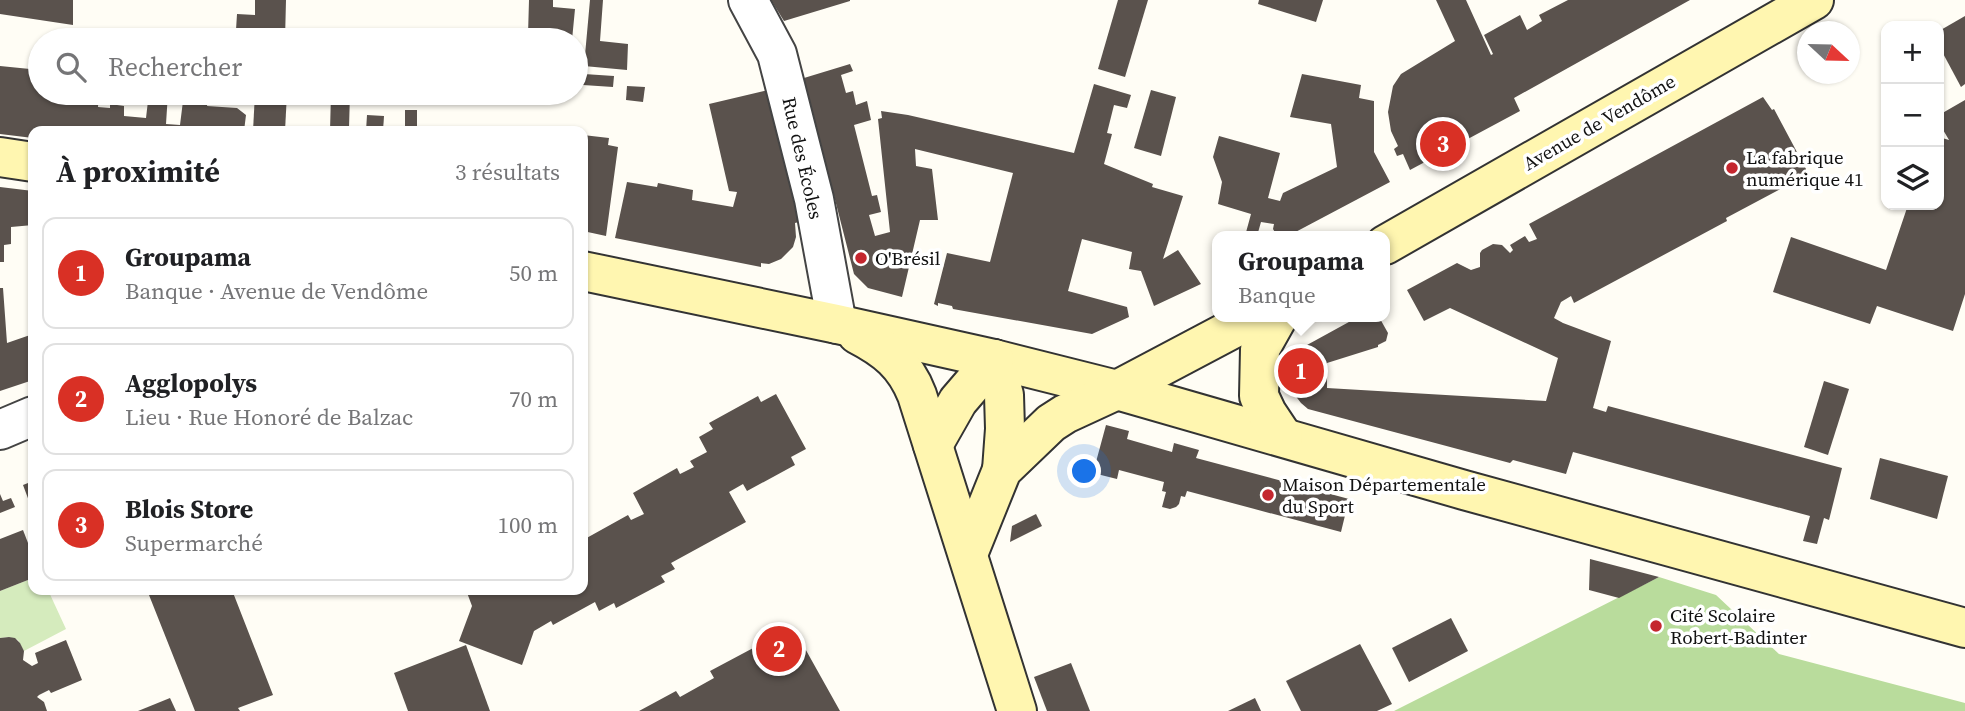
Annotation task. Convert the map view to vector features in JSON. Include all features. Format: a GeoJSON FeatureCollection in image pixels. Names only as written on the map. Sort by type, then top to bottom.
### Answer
{"type":"FeatureCollection","features":[{"type":"Feature","properties":{"kind":"main road","name":"Avenue de Vendôme"},"geometry":{"type":"LineString","coordinates":[[1390,242],[1814,0]]}},
{"type":"Feature","properties":{"kind":"main road"},"geometry":{"type":"LineString","coordinates":[[0,157],[28,161]]}},
{"type":"Feature","properties":{"kind":"main road"},"geometry":{"type":"LineString","coordinates":[[588,273],[837,324],[1117,390],[1464,490],[1965,628]]}},
{"type":"Feature","properties":{"kind":"main road"},"geometry":{"type":"LineString","coordinates":[[1002,470],[1065,414],[1117,390],[1246,322]]}},
{"type":"Feature","properties":{"kind":"main road"},"geometry":{"type":"LineString","coordinates":[[1276,322],[1261,349],[1259,396],[1283,438]]}},
{"type":"Feature","properties":{"kind":"main road"},"geometry":{"type":"LineString","coordinates":[[837,324],[876,344],[894,359],[910,378],[1017,711]]}},
{"type":"Feature","properties":{"kind":"main road"},"geometry":{"type":"LineString","coordinates":[[933,445],[958,401],[994,359]]}},
{"type":"Feature","properties":{"kind":"main road"},"geometry":{"type":"LineString","coordinates":[[968,554],[1002,470],[1004,396],[994,359]]}},
{"type":"Feature","properties":{"kind":"street","name":"Rue des Écoles"},"geometry":{"type":"LineString","coordinates":[[748,0],[777,54],[814,199],[837,324]]}},
{"type":"Feature","properties":{"kind":"street"},"geometry":{"type":"LineString","coordinates":[[0,430],[28,418]]}},
{"type":"Feature","properties":{"kind":"green space","name":"Cité Scolaire Robert-Badinter"},"geometry":{"type":"Polygon","coordinates":[[[1659,577],[1716,595],[1779,654],[1965,703],[1965,711],[1394,711],[1659,577]]]}},
{"type":"Feature","properties":{"kind":"green space"},"geometry":{"type":"Polygon","coordinates":[[[28,580],[28,595],[50,595],[66,629],[24,651],[18,640],[0,638],[0,591],[28,580]]]}},
{"type":"Feature","properties":{"kind":"building"},"geometry":{"type":"Polygon","coordinates":[[[0,0],[73,0],[73,25],[0,14],[0,0]]]}},
{"type":"Feature","properties":{"kind":"building"},"geometry":{"type":"Polygon","coordinates":[[[255,0],[286,0],[285,28],[236,28],[237,14],[255,15],[255,0]]]}},
{"type":"Feature","properties":{"kind":"building"},"geometry":{"type":"Polygon","coordinates":[[[529,0],[553,0],[553,7],[575,9],[573,28],[528,28],[529,0]]]}},
{"type":"Feature","properties":{"kind":"building"},"geometry":{"type":"Polygon","coordinates":[[[590,0],[603,0],[600,41],[628,44],[627,70],[588,66],[590,0]]]}},
{"type":"Feature","properties":{"kind":"building"},"geometry":{"type":"Polygon","coordinates":[[[771,0],[850,0],[850,1],[784,21],[771,0]]]}},
{"type":"Feature","properties":{"kind":"building"},"geometry":{"type":"Polygon","coordinates":[[[1118,0],[1148,0],[1125,77],[1098,69],[1118,0]]]}},
{"type":"Feature","properties":{"kind":"building"},"geometry":{"type":"Polygon","coordinates":[[[1259,0],[1323,0],[1316,22],[1258,4],[1259,0]]]}},
{"type":"Feature","properties":{"kind":"building"},"geometry":{"type":"Polygon","coordinates":[[[1436,0],[1466,0],[1491,55],[1493,54],[1484,35],[1520,15],[1527,30],[1542,21],[1539,15],[1568,0],[1690,0],[1514,98],[1520,111],[1410,170],[1403,154],[1397,156],[1394,149],[1398,146],[1391,131],[1388,112],[1393,86],[1401,74],[1455,41],[1436,0]]]}},
{"type":"Feature","properties":{"kind":"building"},"geometry":{"type":"Polygon","coordinates":[[[1965,16],[1965,84],[1961,87],[1944,55],[1944,28],[1965,16]]]}},
{"type":"Feature","properties":{"kind":"building"},"geometry":{"type":"Polygon","coordinates":[[[850,64],[853,71],[841,75],[846,93],[853,91],[856,105],[867,101],[871,120],[854,125],[872,196],[877,195],[881,212],[869,215],[875,236],[890,232],[878,119],[882,118],[881,111],[1074,153],[1094,84],[1131,95],[1127,108],[1114,105],[1107,133],[1112,134],[1104,164],[1153,184],[1152,187],[1183,196],[1163,259],[1178,250],[1201,284],[1154,306],[1141,271],[1129,269],[1132,252],[1082,239],[1068,291],[1127,307],[1129,317],[1092,334],[953,309],[952,306],[938,303],[938,306],[934,304],[947,253],[990,262],[1013,173],[915,149],[916,166],[932,169],[938,220],[920,220],[902,297],[868,288],[854,274],[804,78],[850,64]]]}},
{"type":"Feature","properties":{"kind":"building"},"geometry":{"type":"Polygon","coordinates":[[[0,66],[28,69],[28,105],[98,105],[110,108],[110,105],[117,105],[124,106],[124,116],[146,118],[148,105],[167,105],[166,124],[180,125],[182,105],[207,105],[237,108],[246,115],[245,126],[28,126],[28,137],[0,134],[0,66]]]}},
{"type":"Feature","properties":{"kind":"building"},"geometry":{"type":"Polygon","coordinates":[[[588,74],[614,76],[613,87],[588,85],[588,74]]]}},
{"type":"Feature","properties":{"kind":"building"},"geometry":{"type":"Polygon","coordinates":[[[1302,74],[1361,85],[1359,98],[1374,101],[1374,152],[1390,182],[1297,231],[1274,231],[1274,224],[1261,222],[1258,231],[1246,231],[1251,214],[1218,204],[1222,182],[1213,157],[1219,136],[1280,153],[1268,198],[1280,201],[1283,193],[1337,167],[1331,124],[1290,117],[1302,74]]]}},
{"type":"Feature","properties":{"kind":"building"},"geometry":{"type":"Polygon","coordinates":[[[627,86],[645,87],[643,102],[626,100],[627,86]]]}},
{"type":"Feature","properties":{"kind":"building"},"geometry":{"type":"Polygon","coordinates":[[[768,90],[799,222],[795,223],[796,237],[793,247],[781,259],[769,264],[761,263],[761,267],[615,238],[627,182],[657,187],[658,183],[693,190],[692,200],[733,207],[737,192],[729,191],[709,104],[768,90]]]}},
{"type":"Feature","properties":{"kind":"building"},"geometry":{"type":"Polygon","coordinates":[[[1151,90],[1176,97],[1161,156],[1134,148],[1151,90]]]}},
{"type":"Feature","properties":{"kind":"building"},"geometry":{"type":"Polygon","coordinates":[[[1763,97],[1772,110],[1774,109],[1806,169],[1805,176],[1574,303],[1571,296],[1561,302],[1554,318],[1611,341],[1593,408],[1606,412],[1608,406],[1842,468],[1829,520],[1824,518],[1817,544],[1803,541],[1810,516],[1573,452],[1566,474],[1513,460],[1510,463],[1308,409],[1291,390],[1290,366],[1295,356],[1307,345],[1349,322],[1382,322],[1388,333],[1386,341],[1378,347],[1327,363],[1327,388],[1546,401],[1558,358],[1450,308],[1424,321],[1407,290],[1457,263],[1471,270],[1480,267],[1480,253],[1493,244],[1502,245],[1510,253],[1513,250],[1510,245],[1525,236],[1529,242],[1537,239],[1529,224],[1763,97]]]}},
{"type":"Feature","properties":{"kind":"building"},"geometry":{"type":"Polygon","coordinates":[[[1965,100],[1965,294],[1953,331],[1877,306],[1870,324],[1773,292],[1791,237],[1886,270],[1906,210],[1944,210],[1944,138],[1949,140],[1944,132],[1944,112],[1965,100]]]}},
{"type":"Feature","properties":{"kind":"building"},"geometry":{"type":"Polygon","coordinates":[[[254,105],[286,105],[285,126],[253,126],[254,105]]]}},
{"type":"Feature","properties":{"kind":"building"},"geometry":{"type":"Polygon","coordinates":[[[331,105],[350,105],[349,126],[330,126],[331,105]]]}},
{"type":"Feature","properties":{"kind":"building"},"geometry":{"type":"Polygon","coordinates":[[[405,110],[417,110],[417,126],[405,126],[405,110]]]}},
{"type":"Feature","properties":{"kind":"building"},"geometry":{"type":"Polygon","coordinates":[[[367,115],[384,116],[383,126],[366,126],[367,115]]]}},
{"type":"Feature","properties":{"kind":"building"},"geometry":{"type":"Polygon","coordinates":[[[588,136],[609,138],[608,145],[618,147],[606,236],[588,232],[588,136]]]}},
{"type":"Feature","properties":{"kind":"building"},"geometry":{"type":"Polygon","coordinates":[[[0,187],[28,190],[28,225],[11,227],[11,244],[4,245],[4,262],[0,262],[0,187]]]}},
{"type":"Feature","properties":{"kind":"building"},"geometry":{"type":"Polygon","coordinates":[[[0,288],[3,288],[7,343],[28,336],[28,382],[0,391],[0,288]]]}},
{"type":"Feature","properties":{"kind":"building"},"geometry":{"type":"Polygon","coordinates":[[[1824,381],[1849,389],[1828,455],[1804,447],[1824,381]]]}},
{"type":"Feature","properties":{"kind":"building"},"geometry":{"type":"Polygon","coordinates":[[[776,394],[806,449],[791,457],[795,465],[747,491],[743,484],[729,492],[746,522],[671,563],[675,569],[661,576],[665,582],[616,608],[614,603],[599,611],[595,602],[553,625],[551,621],[534,631],[522,665],[459,641],[472,606],[468,595],[588,595],[588,537],[628,515],[631,520],[644,514],[633,493],[677,468],[680,474],[694,467],[690,461],[707,452],[699,437],[713,429],[709,423],[758,396],[761,402],[776,394]]]}},
{"type":"Feature","properties":{"kind":"building"},"geometry":{"type":"Polygon","coordinates":[[[1106,425],[1129,431],[1127,439],[1172,452],[1174,443],[1199,450],[1196,458],[1349,499],[1341,532],[1187,491],[1185,497],[1181,496],[1176,507],[1162,507],[1166,492],[1162,491],[1164,482],[1119,470],[1117,479],[1093,473],[1106,425]]]}},
{"type":"Feature","properties":{"kind":"building"},"geometry":{"type":"Polygon","coordinates":[[[1880,458],[1948,476],[1937,519],[1870,499],[1880,458]]]}},
{"type":"Feature","properties":{"kind":"building"},"geometry":{"type":"Polygon","coordinates":[[[28,483],[28,498],[23,485],[28,483]]]}},
{"type":"Feature","properties":{"kind":"building"},"geometry":{"type":"Polygon","coordinates":[[[0,494],[3,501],[11,498],[15,507],[0,513],[0,494]]]}},
{"type":"Feature","properties":{"kind":"building"},"geometry":{"type":"Polygon","coordinates":[[[1036,514],[1042,526],[1010,542],[1012,526],[1036,514]]]}},
{"type":"Feature","properties":{"kind":"building"},"geometry":{"type":"Polygon","coordinates":[[[23,530],[28,543],[28,580],[0,591],[0,539],[23,530]]]}},
{"type":"Feature","properties":{"kind":"building"},"geometry":{"type":"Polygon","coordinates":[[[1590,559],[1659,577],[1619,598],[1589,590],[1590,559]]]}},
{"type":"Feature","properties":{"kind":"building"},"geometry":{"type":"Polygon","coordinates":[[[149,595],[234,595],[273,695],[238,708],[240,711],[195,711],[149,595]]]}},
{"type":"Feature","properties":{"kind":"building"},"geometry":{"type":"Polygon","coordinates":[[[1451,618],[1468,651],[1409,682],[1392,648],[1451,618]]]}},
{"type":"Feature","properties":{"kind":"building"},"geometry":{"type":"Polygon","coordinates":[[[793,627],[840,711],[639,711],[676,691],[680,697],[714,678],[710,671],[793,627]]]}},
{"type":"Feature","properties":{"kind":"building"},"geometry":{"type":"Polygon","coordinates":[[[9,637],[20,643],[24,651],[23,660],[32,666],[38,663],[35,653],[66,640],[82,680],[39,695],[37,697],[44,702],[47,711],[0,711],[0,638],[9,637]]]}},
{"type":"Feature","properties":{"kind":"building"},"geometry":{"type":"Polygon","coordinates":[[[1360,644],[1392,704],[1377,711],[1301,711],[1286,681],[1360,644]]]}},
{"type":"Feature","properties":{"kind":"building"},"geometry":{"type":"Polygon","coordinates":[[[466,645],[490,711],[408,711],[394,673],[466,645]]]}},
{"type":"Feature","properties":{"kind":"building"},"geometry":{"type":"Polygon","coordinates":[[[1071,663],[1090,711],[1047,711],[1034,677],[1071,663]]]}},
{"type":"Feature","properties":{"kind":"building"},"geometry":{"type":"Polygon","coordinates":[[[170,698],[176,711],[138,711],[170,698]]]}},
{"type":"Feature","properties":{"kind":"building"},"geometry":{"type":"Polygon","coordinates":[[[1255,698],[1261,711],[1228,711],[1255,698]]]}},
{"type":"Feature","properties":{"kind":"place","name":"Blois Store"},"geometry":{"type":"Point","coordinates":[1443,144]}},
{"type":"Feature","properties":{"kind":"place","name":"La fabrique numérique 41"},"geometry":{"type":"Point","coordinates":[1732,168]}},
{"type":"Feature","properties":{"kind":"place","name":"O'Brésil"},"geometry":{"type":"Point","coordinates":[861,258]}},
{"type":"Feature","properties":{"kind":"place","name":"Groupama"},"geometry":{"type":"Point","coordinates":[1301,371]}},
{"type":"Feature","properties":{"kind":"place","name":"Maison Départementale du Sport"},"geometry":{"type":"Point","coordinates":[1268,495]}},
{"type":"Feature","properties":{"kind":"place","name":"Cité Scolaire Robert-Badinter"},"geometry":{"type":"Point","coordinates":[1656,626]}},
{"type":"Feature","properties":{"kind":"place","name":"Agglopolys"},"geometry":{"type":"Point","coordinates":[779,649]}}]}
